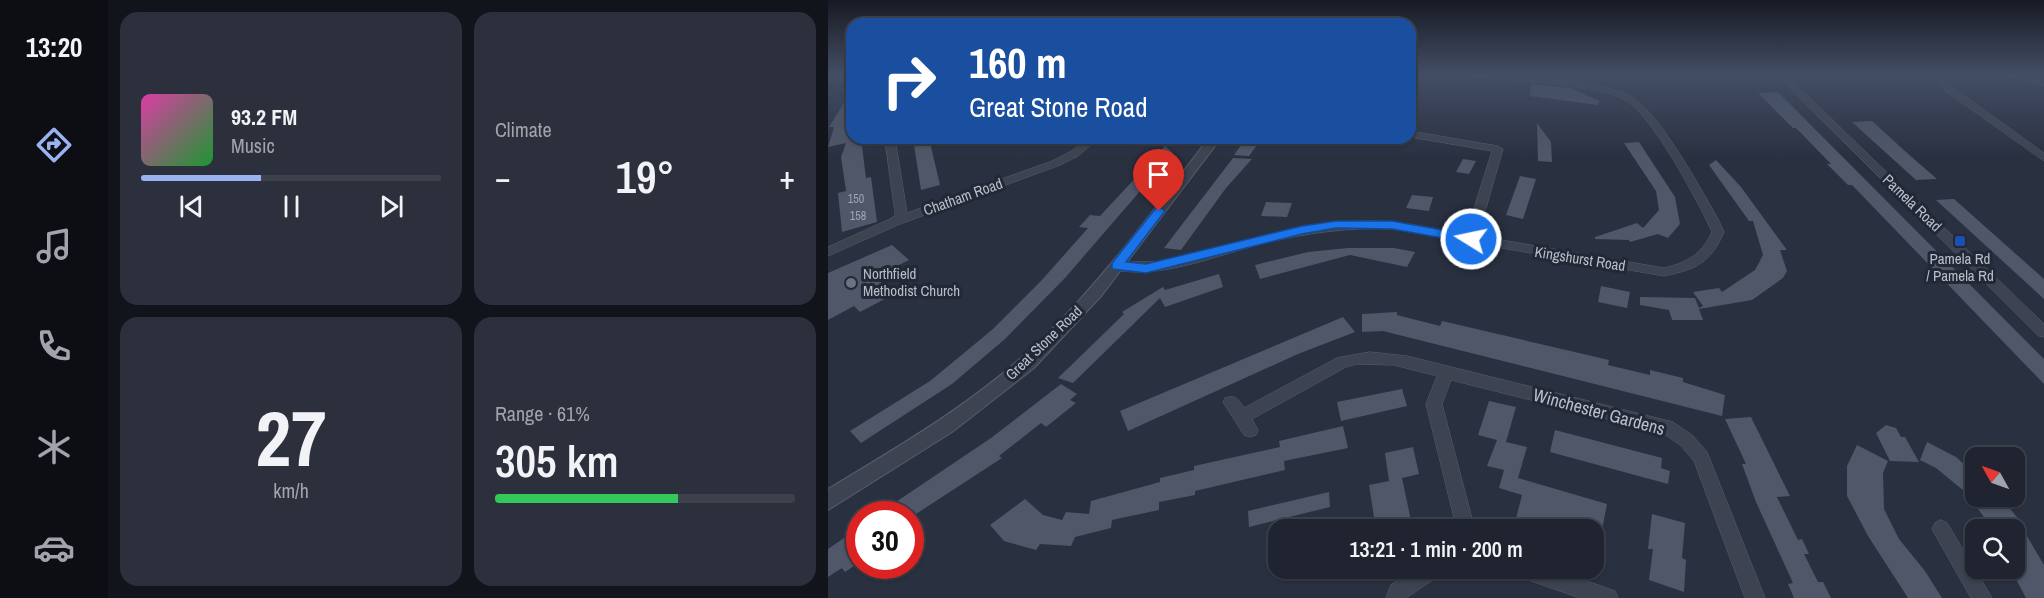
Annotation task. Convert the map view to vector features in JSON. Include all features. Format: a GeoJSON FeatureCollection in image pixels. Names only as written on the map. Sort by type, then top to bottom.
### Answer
{"type":"FeatureCollection","features":[{"type":"Feature","properties":{"kind":"street","name":"Kingshurst Road"},"geometry":{"type":"LineString","coordinates":[[1117,266],[1146,268],[1302,230],[1336,225],[1392,225],[1664,272],[1697,261],[1710,251],[1718,232],[1708,210],[1649,120],[1633,102]]}},
{"type":"Feature","properties":{"kind":"street","name":"Pamela Road"},"geometry":{"type":"LineString","coordinates":[[1809,102],[2044,332]]}},
{"type":"Feature","properties":{"kind":"street"},"geometry":{"type":"LineString","coordinates":[[1966,102],[2044,158]]}},
{"type":"Feature","properties":{"kind":"street"},"geometry":{"type":"LineString","coordinates":[[1416,135],[1498,149],[1471,239]]}},
{"type":"Feature","properties":{"kind":"street"},"geometry":{"type":"LineString","coordinates":[[891,144],[901,215],[896,221]]}},
{"type":"Feature","properties":{"kind":"street","name":"Chatham Road"},"geometry":{"type":"LineString","coordinates":[[828,252],[896,221],[1056,163],[1074,154],[1086,144]]}},
{"type":"Feature","properties":{"kind":"street","name":"Great Stone Road"},"geometry":{"type":"LineString","coordinates":[[828,500],[937,432],[988,395],[1052,339],[1117,266],[1210,144]]}},
{"type":"Feature","properties":{"kind":"street","name":"Winchester Gardens"},"geometry":{"type":"LineString","coordinates":[[1232,402],[1246,424],[1342,362],[1376,355],[1667,427],[1686,440],[1701,457],[1755,598]]}},
{"type":"Feature","properties":{"kind":"street"},"geometry":{"type":"LineString","coordinates":[[1446,373],[1434,404],[1463,519]]}},
{"type":"Feature","properties":{"kind":"street"},"geometry":{"type":"LineString","coordinates":[[1941,529],[1982,598]]}},
{"type":"Feature","properties":{"kind":"street"},"geometry":{"type":"LineString","coordinates":[[1396,598],[1398,592],[1417,579]]}},
{"type":"Feature","properties":{"kind":"street"},"geometry":{"type":"LineString","coordinates":[[1553,579],[1608,598]]}},
{"type":"Feature","properties":{"kind":"building"},"geometry":{"type":"Polygon","coordinates":[[[846,102],[846,143],[828,147],[834,127],[829,127],[846,102]]]}},
{"type":"Feature","properties":{"kind":"building"},"geometry":{"type":"Polygon","coordinates":[[[1575,102],[1599,102],[1598,105],[1575,102]]]}},
{"type":"Feature","properties":{"kind":"building"},"geometry":{"type":"Polygon","coordinates":[[[1767,102],[1788,102],[2044,359],[2044,384],[1852,185],[1848,185],[1827,164],[1831,164],[1796,128],[1793,128],[1767,102]]]}},
{"type":"Feature","properties":{"kind":"building"},"geometry":{"type":"Polygon","coordinates":[[[1872,121],[1937,179],[1916,180],[1852,122],[1872,121]]]}},
{"type":"Feature","properties":{"kind":"building"},"geometry":{"type":"Polygon","coordinates":[[[1537,123],[1551,142],[1552,162],[1538,161],[1537,123]]]}},
{"type":"Feature","properties":{"kind":"building"},"geometry":{"type":"Polygon","coordinates":[[[1639,142],[1675,197],[1680,224],[1668,238],[1658,234],[1630,242],[1629,240],[1595,239],[1595,237],[1637,223],[1643,228],[1659,210],[1656,191],[1624,143],[1639,142]]]}},
{"type":"Feature","properties":{"kind":"building"},"geometry":{"type":"Polygon","coordinates":[[[846,143],[862,144],[866,178],[871,177],[877,222],[842,232],[838,193],[846,191],[841,157],[846,143]]]}},
{"type":"Feature","properties":{"kind":"building"},"geometry":{"type":"Polygon","coordinates":[[[914,144],[930,144],[940,185],[921,190],[914,144]]]}},
{"type":"Feature","properties":{"kind":"building"},"geometry":{"type":"Polygon","coordinates":[[[1242,144],[1258,144],[1249,156],[1234,155],[1242,144]]]}},
{"type":"Feature","properties":{"kind":"building"},"geometry":{"type":"Polygon","coordinates":[[[1165,146],[1173,153],[1065,278],[1005,339],[952,384],[861,443],[850,431],[930,381],[993,329],[1041,281],[1088,228],[1079,227],[1090,215],[1100,216],[1165,146]]]}},
{"type":"Feature","properties":{"kind":"building"},"geometry":{"type":"Polygon","coordinates":[[[1233,158],[1252,159],[1226,188],[1181,250],[1164,248],[1233,158]]]}},
{"type":"Feature","properties":{"kind":"building"},"geometry":{"type":"Polygon","coordinates":[[[1463,159],[1476,161],[1469,174],[1456,172],[1463,159]]]}},
{"type":"Feature","properties":{"kind":"building"},"geometry":{"type":"Polygon","coordinates":[[[1716,160],[1741,187],[1787,250],[1780,250],[1787,271],[1783,278],[1752,300],[1699,309],[1703,320],[1672,320],[1669,310],[1640,305],[1640,297],[1695,298],[1699,308],[1703,306],[1693,292],[1719,288],[1722,292],[1755,270],[1763,255],[1753,221],[1749,221],[1709,165],[1716,160]]]}},
{"type":"Feature","properties":{"kind":"building"},"geometry":{"type":"Polygon","coordinates":[[[1520,176],[1536,179],[1523,219],[1506,215],[1520,176]]]}},
{"type":"Feature","properties":{"kind":"building"},"geometry":{"type":"Polygon","coordinates":[[[1412,195],[1433,197],[1429,211],[1406,208],[1412,195]]]}},
{"type":"Feature","properties":{"kind":"building"},"geometry":{"type":"Polygon","coordinates":[[[1954,199],[2044,279],[2044,299],[1936,200],[1954,199]]]}},
{"type":"Feature","properties":{"kind":"building"},"geometry":{"type":"Polygon","coordinates":[[[1266,202],[1292,203],[1287,217],[1261,216],[1266,202]]]}},
{"type":"Feature","properties":{"kind":"building","name":"Northfield Methodist Church"},"geometry":{"type":"Polygon","coordinates":[[[892,245],[909,260],[875,277],[894,294],[860,312],[854,306],[828,320],[828,273],[892,245]]]}},
{"type":"Feature","properties":{"kind":"building"},"geometry":{"type":"Polygon","coordinates":[[[1348,248],[1394,248],[1415,252],[1407,267],[1350,255],[1260,279],[1255,265],[1308,252],[1348,248]]]}},
{"type":"Feature","properties":{"kind":"building"},"geometry":{"type":"Polygon","coordinates":[[[1219,274],[1223,287],[1165,307],[1160,298],[1073,383],[1058,378],[1124,314],[1122,312],[1163,287],[1165,290],[1219,274]]]}},
{"type":"Feature","properties":{"kind":"building"},"geometry":{"type":"Polygon","coordinates":[[[1601,286],[1630,292],[1627,308],[1598,302],[1601,286]]]}},
{"type":"Feature","properties":{"kind":"building"},"geometry":{"type":"Polygon","coordinates":[[[1397,312],[1397,315],[1440,326],[1442,321],[1609,360],[1608,365],[1650,375],[1650,370],[1683,378],[1683,382],[1725,395],[1722,416],[1383,331],[1362,332],[1362,314],[1397,312]]]}},
{"type":"Feature","properties":{"kind":"building"},"geometry":{"type":"Polygon","coordinates":[[[1343,317],[1355,332],[1298,354],[1128,431],[1120,411],[1343,317]]]}},
{"type":"Feature","properties":{"kind":"building"},"geometry":{"type":"Polygon","coordinates":[[[1061,384],[1077,394],[1070,400],[1076,403],[1046,427],[1041,423],[999,456],[1002,458],[924,509],[924,501],[897,501],[991,438],[1061,384]]]}},
{"type":"Feature","properties":{"kind":"building"},"geometry":{"type":"Polygon","coordinates":[[[1402,389],[1407,406],[1341,421],[1337,402],[1402,389]]]}},
{"type":"Feature","properties":{"kind":"building"},"geometry":{"type":"Polygon","coordinates":[[[1489,401],[1516,407],[1506,442],[1527,447],[1518,478],[1607,504],[1604,520],[1516,519],[1522,495],[1499,488],[1504,470],[1487,466],[1497,440],[1478,435],[1489,401]]]}},
{"type":"Feature","properties":{"kind":"building"},"geometry":{"type":"Polygon","coordinates":[[[1751,417],[1790,496],[1777,497],[1798,540],[1802,539],[1809,554],[1804,554],[1818,582],[1823,582],[1831,598],[1794,598],[1788,584],[1793,583],[1756,502],[1742,464],[1746,464],[1725,419],[1751,417]]]}},
{"type":"Feature","properties":{"kind":"building"},"geometry":{"type":"Polygon","coordinates":[[[1886,425],[1896,428],[1901,437],[1905,437],[1919,462],[1890,461],[1876,433],[1886,425]]]}},
{"type":"Feature","properties":{"kind":"building"},"geometry":{"type":"Polygon","coordinates":[[[1343,426],[1348,448],[1284,461],[1285,470],[1195,491],[1195,495],[1159,502],[1159,510],[1112,520],[1111,528],[1075,537],[1071,546],[1040,544],[1036,550],[1004,541],[990,525],[1025,499],[1043,515],[1062,520],[1066,512],[1089,514],[1091,501],[1160,482],[1160,478],[1194,470],[1194,466],[1280,447],[1279,441],[1343,426]]]}},
{"type":"Feature","properties":{"kind":"building"},"geometry":{"type":"Polygon","coordinates":[[[1555,430],[1662,458],[1661,468],[1670,471],[1668,484],[1550,452],[1555,430]]]}},
{"type":"Feature","properties":{"kind":"building"},"geometry":{"type":"Polygon","coordinates":[[[1927,442],[1956,457],[1965,465],[1965,492],[1936,468],[1920,460],[1927,442]]]}},
{"type":"Feature","properties":{"kind":"building"},"geometry":{"type":"Polygon","coordinates":[[[1857,445],[1888,461],[1883,473],[1884,509],[1899,539],[1925,571],[1942,598],[1908,598],[1868,536],[1847,496],[1847,466],[1857,445]]]}},
{"type":"Feature","properties":{"kind":"building"},"geometry":{"type":"Polygon","coordinates":[[[1413,447],[1419,474],[1402,478],[1411,519],[1374,519],[1369,485],[1389,481],[1385,453],[1413,447]]]}},
{"type":"Feature","properties":{"kind":"building"},"geometry":{"type":"Polygon","coordinates":[[[1329,492],[1330,507],[1281,519],[1268,519],[1268,522],[1249,527],[1248,511],[1329,492]]]}},
{"type":"Feature","properties":{"kind":"building"},"geometry":{"type":"Polygon","coordinates":[[[1976,507],[2009,507],[2018,519],[1986,519],[1976,507]]]}},
{"type":"Feature","properties":{"kind":"building"},"geometry":{"type":"Polygon","coordinates":[[[1652,514],[1685,523],[1682,558],[1686,560],[1684,592],[1649,580],[1653,549],[1648,549],[1652,514]]]}},
{"type":"Feature","properties":{"kind":"building"},"geometry":{"type":"Polygon","coordinates":[[[2025,533],[2044,565],[2044,598],[2026,598],[2016,579],[2025,579],[2025,533]]]}},
{"type":"Feature","properties":{"kind":"building"},"geometry":{"type":"Polygon","coordinates":[[[846,537],[846,571],[842,568],[828,577],[828,549],[846,537]]]}},
{"type":"Feature","properties":{"kind":"place","name":"Pamela Rd / Pamela Rd"},"geometry":{"type":"Point","coordinates":[1960,241]}},
{"type":"Feature","properties":{"kind":"place","name":"Northfield Methodist Church"},"geometry":{"type":"Point","coordinates":[851,283]}},
{"type":"Feature","properties":{"kind":"route"},"geometry":{"type":"LineString","coordinates":[[1159,211],[1117,266],[1146,268],[1302,230],[1336,225],[1364,223],[1392,225],[1471,239]]}}]}
